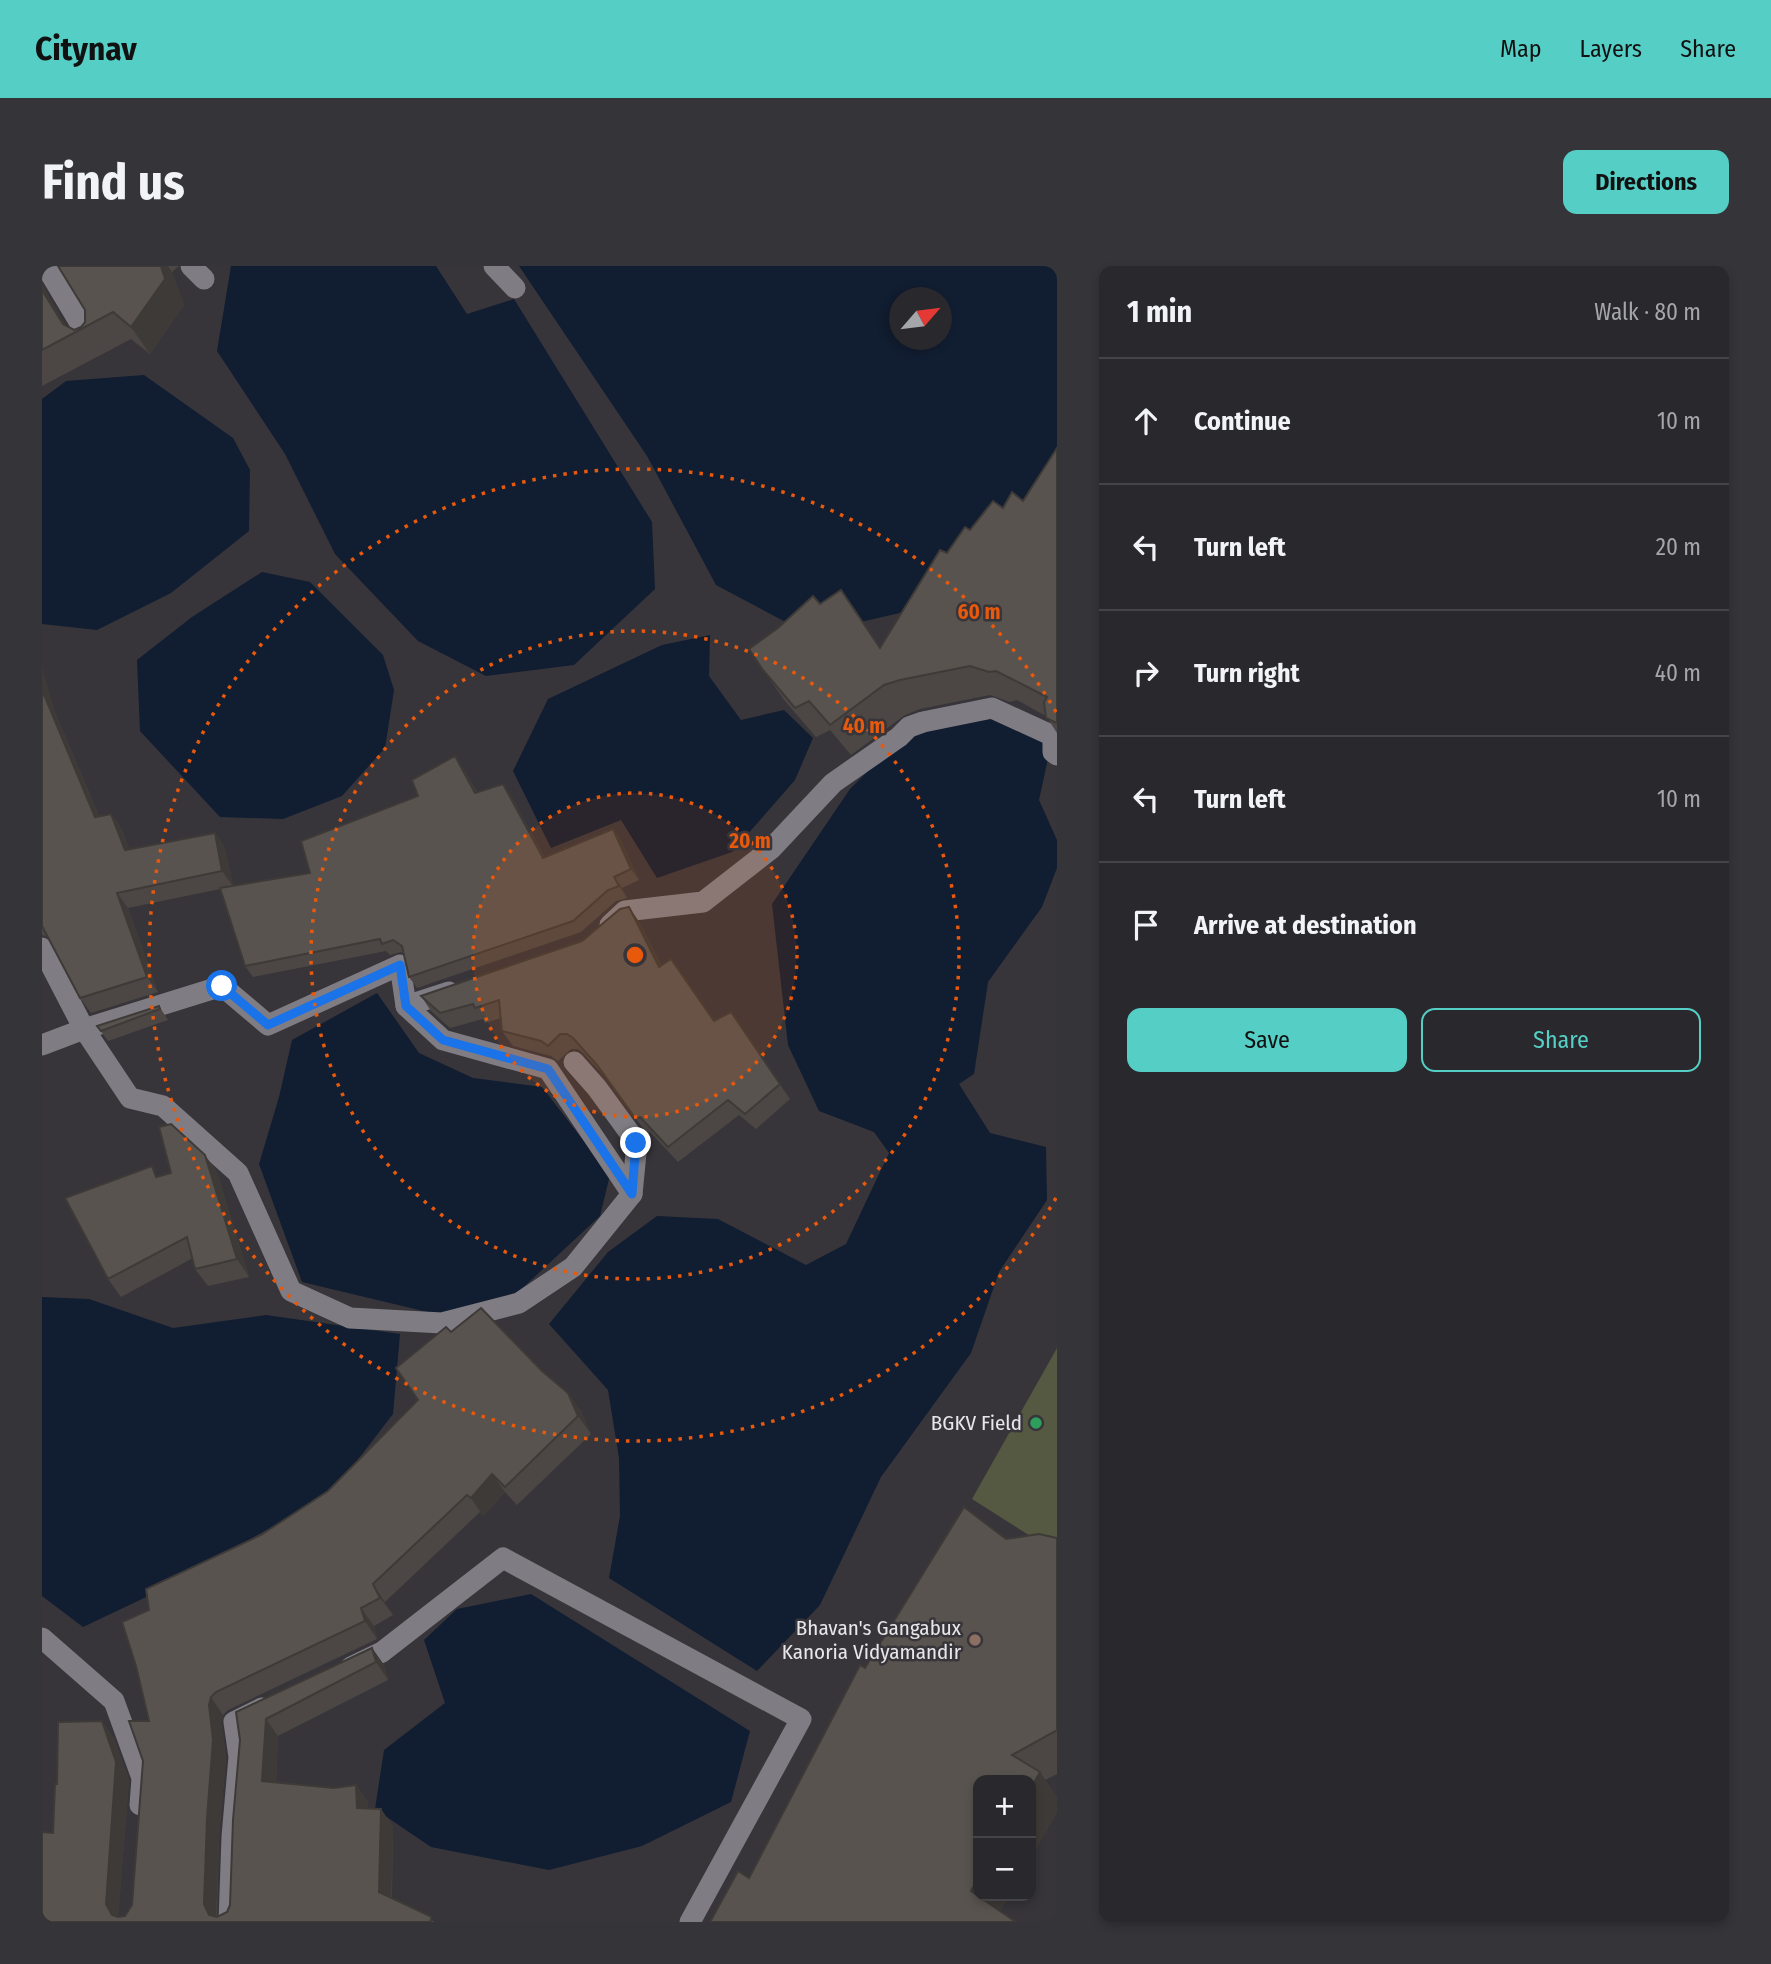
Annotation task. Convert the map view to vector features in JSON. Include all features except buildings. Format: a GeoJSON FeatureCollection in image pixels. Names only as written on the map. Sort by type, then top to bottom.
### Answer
{"type":"FeatureCollection","features":[{"type":"Feature","properties":{"kind":"street"},"geometry":{"type":"LineString","coordinates":[[494,266],[515,288]]}},
{"type":"Feature","properties":{"kind":"street"},"geometry":{"type":"LineString","coordinates":[[42,267],[50,272],[92,343]]}},
{"type":"Feature","properties":{"kind":"street"},"geometry":{"type":"LineString","coordinates":[[597,936],[625,911],[703,902],[771,849],[833,783],[900,737],[909,727],[992,708],[1053,736],[1054,752],[1057,755]]}},
{"type":"Feature","properties":{"kind":"street"},"geometry":{"type":"LineString","coordinates":[[42,948],[84,1029],[130,1098],[163,1106],[238,1173],[291,1291],[350,1318],[442,1323],[519,1303],[573,1267],[632,1194],[636,1143],[597,1088],[574,1062]]}},
{"type":"Feature","properties":{"kind":"street"},"geometry":{"type":"LineString","coordinates":[[42,1045],[84,1029],[222,986],[268,1025],[400,965],[406,1006],[443,1040],[548,1069],[632,1194]]}},
{"type":"Feature","properties":{"kind":"street"},"geometry":{"type":"LineString","coordinates":[[406,1006],[471,984]]}},
{"type":"Feature","properties":{"kind":"street"},"geometry":{"type":"LineString","coordinates":[[332,1675],[382,1652],[503,1558],[801,1720],[690,1922]]}},
{"type":"Feature","properties":{"kind":"street"},"geometry":{"type":"LineString","coordinates":[[42,1638],[114,1701],[142,1778],[138,1830]]}},
{"type":"Feature","properties":{"kind":"street"},"geometry":{"type":"LineString","coordinates":[[229,1922],[232,1837],[239,1757],[234,1722],[283,1699]]}},
{"type":"Feature","properties":{"kind":"green space","name":"BGKV Field"},"geometry":{"type":"Polygon","coordinates":[[[1057,1348],[1057,1553],[972,1499],[1057,1348]]]}},
{"type":"Feature","properties":{"kind":"water"},"geometry":{"type":"Polygon","coordinates":[[[231,266],[436,266],[467,314],[514,299],[652,522],[655,589],[574,665],[486,676],[418,641],[335,554],[285,454],[217,351],[231,266]]]}},
{"type":"Feature","properties":{"kind":"water"},"geometry":{"type":"Polygon","coordinates":[[[519,266],[1057,266],[1057,476],[1023,527],[900,613],[808,634],[716,585],[647,456],[519,266]]]}},
{"type":"Feature","properties":{"kind":"water"},"geometry":{"type":"Polygon","coordinates":[[[144,375],[233,438],[250,470],[249,531],[171,593],[97,630],[42,624],[42,399],[66,381],[144,375]]]}},
{"type":"Feature","properties":{"kind":"water"},"geometry":{"type":"Polygon","coordinates":[[[262,572],[310,582],[383,655],[394,690],[385,748],[342,796],[283,819],[220,817],[140,731],[137,660],[192,617],[262,572]]]}},
{"type":"Feature","properties":{"kind":"water"},"geometry":{"type":"Polygon","coordinates":[[[710,635],[709,676],[741,720],[784,710],[813,738],[795,780],[732,852],[657,878],[621,820],[551,848],[513,771],[548,699],[662,645],[710,635]]]}},
{"type":"Feature","properties":{"kind":"water"},"geometry":{"type":"Polygon","coordinates":[[[983,716],[1051,745],[1039,800],[1057,840],[1057,868],[1042,907],[988,982],[974,1074],[959,1084],[990,1133],[1046,1147],[1047,1200],[999,1272],[971,1353],[881,1477],[820,1605],[757,1671],[609,1578],[620,1516],[619,1458],[608,1390],[549,1324],[608,1252],[657,1216],[718,1219],[806,1265],[846,1244],[889,1153],[874,1132],[819,1111],[788,1045],[772,904],[850,789],[909,730],[983,716]]]}},
{"type":"Feature","properties":{"kind":"water"},"geometry":{"type":"Polygon","coordinates":[[[377,993],[419,1053],[473,1078],[542,1087],[610,1175],[600,1216],[515,1295],[440,1315],[302,1282],[259,1164],[292,1040],[377,993]]]}},
{"type":"Feature","properties":{"kind":"water"},"geometry":{"type":"Polygon","coordinates":[[[42,1297],[89,1299],[173,1328],[266,1315],[400,1334],[393,1414],[333,1492],[163,1589],[83,1627],[42,1596],[42,1297]]]}},
{"type":"Feature","properties":{"kind":"water"},"geometry":{"type":"Polygon","coordinates":[[[531,1594],[750,1731],[731,1802],[642,1846],[549,1870],[431,1847],[375,1809],[384,1750],[445,1703],[424,1640],[457,1609],[531,1594]]]}},
{"type":"Feature","properties":{"kind":"place","name":"BGKV Field"},"geometry":{"type":"Point","coordinates":[1036,1423]}},
{"type":"Feature","properties":{"kind":"place","name":"Bhavan's Gangabux Kanoria Vidyamandir"},"geometry":{"type":"Point","coordinates":[975,1640]}},
{"type":"Feature","properties":{"kind":"route"},"geometry":{"type":"LineString","coordinates":[[222,986],[268,1025],[400,965],[406,1006],[443,1040],[548,1069],[632,1194],[636,1143]]}}]}
